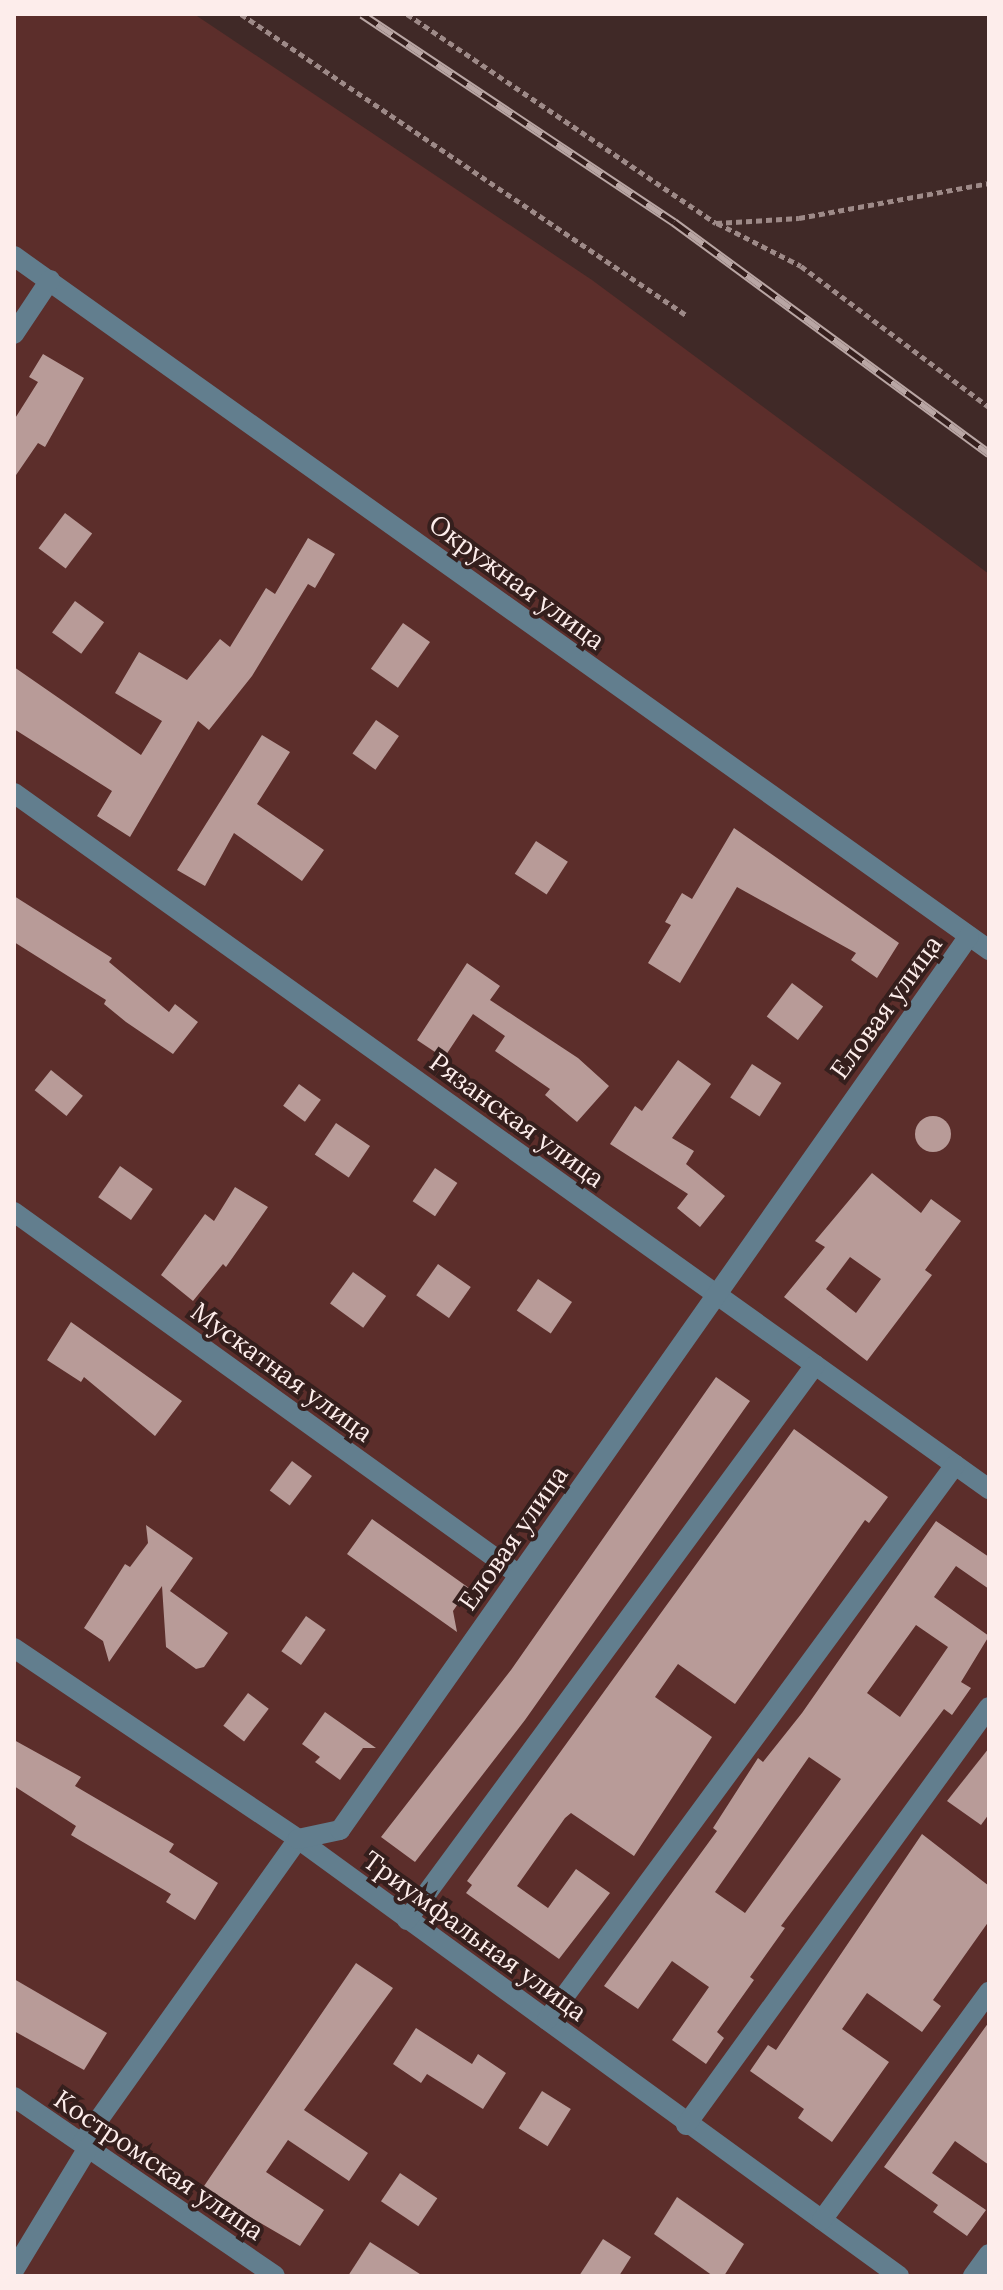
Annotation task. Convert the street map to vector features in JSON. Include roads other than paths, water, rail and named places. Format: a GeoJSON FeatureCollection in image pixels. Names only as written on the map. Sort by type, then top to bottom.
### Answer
{"type":"FeatureCollection","features":[{"type":"Feature","properties":{"kind":"street","name":"Окружная улица"},"geometry":{"type":"LineString","coordinates":[[14,256],[989,950]]}},
{"type":"Feature","properties":{"kind":"street"},"geometry":{"type":"LineString","coordinates":[[14,334],[50,280]]}},
{"type":"Feature","properties":{"kind":"street","name":"Рязанская улица"},"geometry":{"type":"LineString","coordinates":[[14,793],[989,1489]]}},
{"type":"Feature","properties":{"kind":"street","name":"Еловая улица"},"geometry":{"type":"LineString","coordinates":[[298,1839],[340,1830],[713,1292],[969,936]]}},
{"type":"Feature","properties":{"kind":"street","name":"Мускатная улица"},"geometry":{"type":"LineString","coordinates":[[14,1212],[519,1575]]}},
{"type":"Feature","properties":{"kind":"street"},"geometry":{"type":"LineString","coordinates":[[407,1920],[815,1365]]}},
{"type":"Feature","properties":{"kind":"street"},"geometry":{"type":"LineString","coordinates":[[547,2020],[955,1465]]}},
{"type":"Feature","properties":{"kind":"street","name":"Триумфальная улица"},"geometry":{"type":"LineString","coordinates":[[14,1648],[298,1839],[686,2125],[899,2276]]}},
{"type":"Feature","properties":{"kind":"street"},"geometry":{"type":"LineString","coordinates":[[686,2125],[989,1707]]}},
{"type":"Feature","properties":{"kind":"street"},"geometry":{"type":"LineString","coordinates":[[14,2270],[86,2144],[298,1839]]}},
{"type":"Feature","properties":{"kind":"street"},"geometry":{"type":"LineString","coordinates":[[822,2220],[989,1992]]}},
{"type":"Feature","properties":{"kind":"street","name":"Костромская улица"},"geometry":{"type":"LineString","coordinates":[[14,2097],[275,2276]]}},
{"type":"Feature","properties":{"kind":"street"},"geometry":{"type":"LineString","coordinates":[[973,2276],[989,2254]]}},
{"type":"Feature","properties":{"kind":"railway"},"geometry":{"type":"LineString","coordinates":[[362,14],[674,222],[989,453]]}}]}
